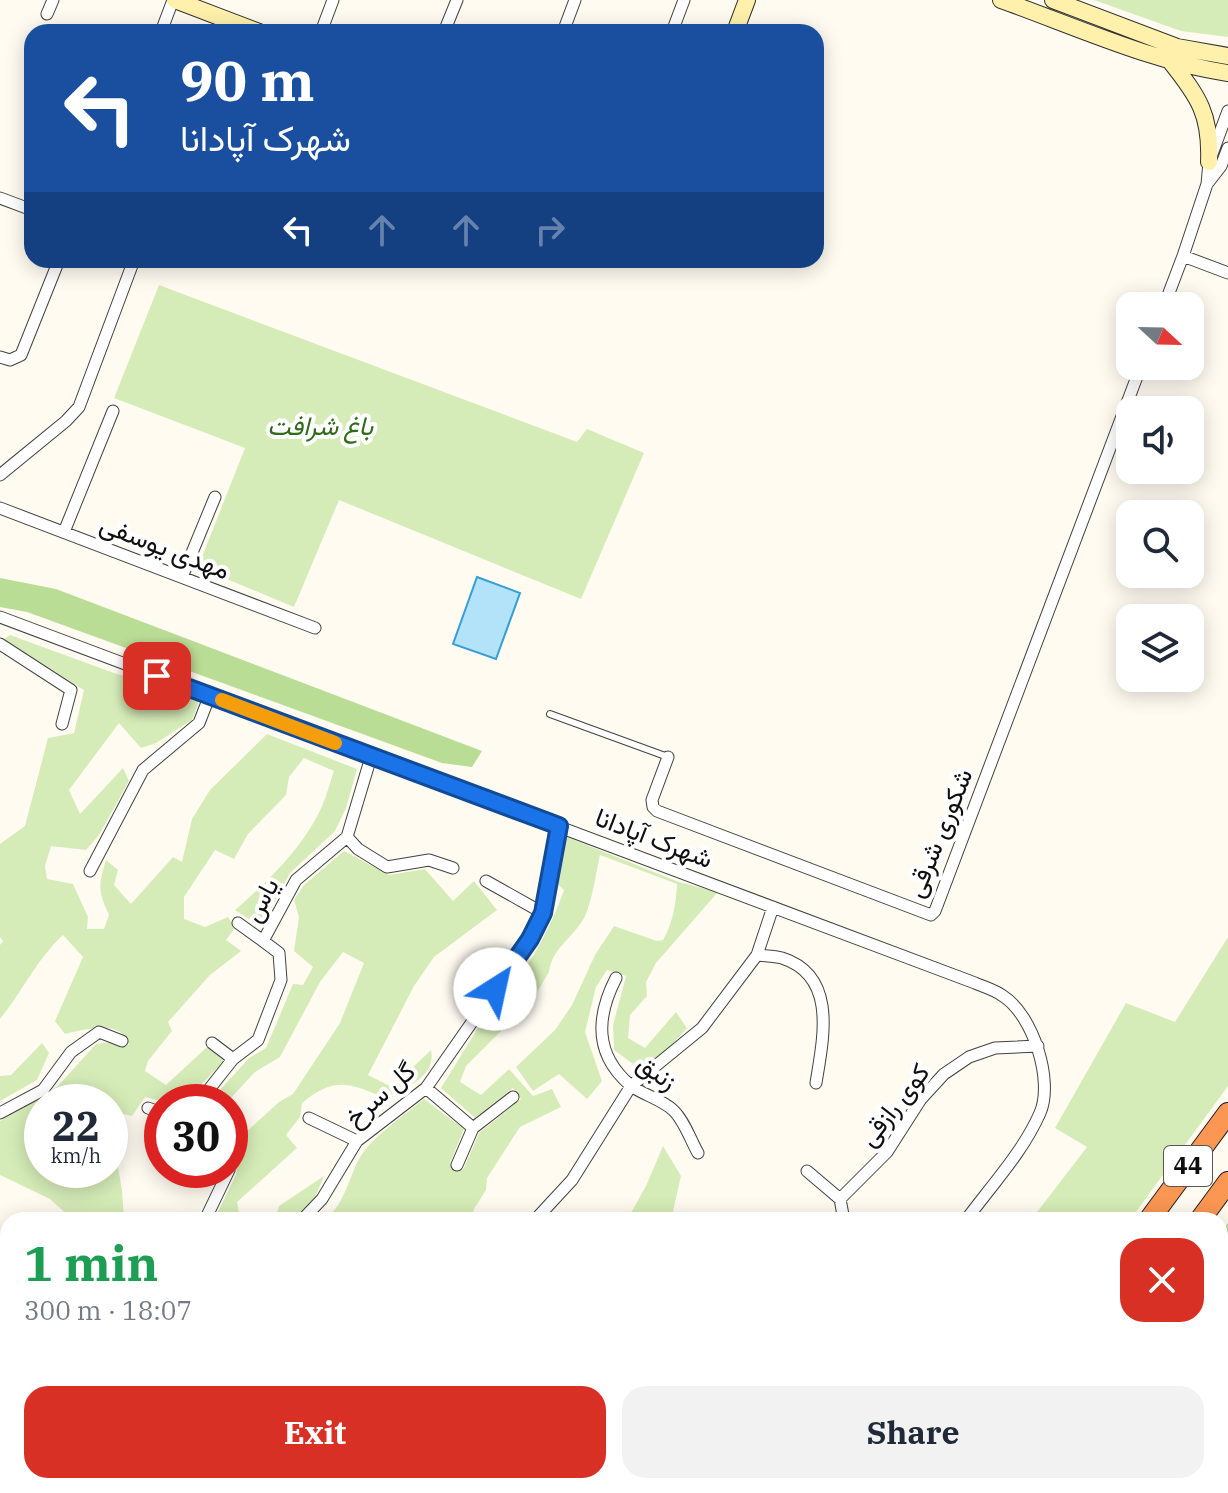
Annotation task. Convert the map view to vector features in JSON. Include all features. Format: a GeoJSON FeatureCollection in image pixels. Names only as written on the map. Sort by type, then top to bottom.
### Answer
{"type":"FeatureCollection","features":[{"type":"Feature","properties":{"kind":"highway","name":"44"},"geometry":{"type":"LineString","coordinates":[[1155,1212],[1228,1113]]}},
{"type":"Feature","properties":{"kind":"highway","name":"44"},"geometry":{"type":"LineString","coordinates":[[1206,1212],[1228,1182]]}},
{"type":"Feature","properties":{"kind":"main road"},"geometry":{"type":"LineString","coordinates":[[174,0],[238,24]]}},
{"type":"Feature","properties":{"kind":"main road"},"geometry":{"type":"LineString","coordinates":[[738,24],[747,0]]}},
{"type":"Feature","properties":{"kind":"main road"},"geometry":{"type":"LineString","coordinates":[[1001,0],[1169,60],[1198,69],[1228,73]]}},
{"type":"Feature","properties":{"kind":"main road"},"geometry":{"type":"LineString","coordinates":[[1053,0],[1177,47],[1228,56]]}},
{"type":"Feature","properties":{"kind":"main road"},"geometry":{"type":"LineString","coordinates":[[1169,60],[1197,97],[1206,118],[1210,136],[1209,162]]}},
{"type":"Feature","properties":{"kind":"street"},"geometry":{"type":"LineString","coordinates":[[47,14],[53,0]]}},
{"type":"Feature","properties":{"kind":"street"},"geometry":{"type":"LineString","coordinates":[[164,24],[174,0]]}},
{"type":"Feature","properties":{"kind":"street"},"geometry":{"type":"LineString","coordinates":[[324,24],[333,0]]}},
{"type":"Feature","properties":{"kind":"street"},"geometry":{"type":"LineString","coordinates":[[447,24],[457,0]]}},
{"type":"Feature","properties":{"kind":"street"},"geometry":{"type":"LineString","coordinates":[[566,24],[575,0]]}},
{"type":"Feature","properties":{"kind":"street"},"geometry":{"type":"LineString","coordinates":[[675,24],[684,0]]}},
{"type":"Feature","properties":{"kind":"street"},"geometry":{"type":"LineString","coordinates":[[1169,292],[1207,184],[1209,162],[1228,111]]}},
{"type":"Feature","properties":{"kind":"street"},"geometry":{"type":"LineString","coordinates":[[1207,184],[1221,166],[1228,148]]}},
{"type":"Feature","properties":{"kind":"street"},"geometry":{"type":"LineString","coordinates":[[0,198],[24,207]]}},
{"type":"Feature","properties":{"kind":"street"},"geometry":{"type":"LineString","coordinates":[[1183,256],[1228,273]]}},
{"type":"Feature","properties":{"kind":"street"},"geometry":{"type":"LineString","coordinates":[[3,358],[15,359],[21,355],[56,268]]}},
{"type":"Feature","properties":{"kind":"street"},"geometry":{"type":"LineString","coordinates":[[0,475],[79,407],[131,268]]}},
{"type":"Feature","properties":{"kind":"street","name":"شکوری شرقی"},"geometry":{"type":"LineString","coordinates":[[668,757],[652,800],[657,811],[931,915],[1136,380]]}},
{"type":"Feature","properties":{"kind":"street"},"geometry":{"type":"LineString","coordinates":[[64,532],[113,411]]}},
{"type":"Feature","properties":{"kind":"street"},"geometry":{"type":"LineString","coordinates":[[182,577],[215,497]]}},
{"type":"Feature","properties":{"kind":"street","name":"مهدی یوسفی"},"geometry":{"type":"LineString","coordinates":[[0,508],[315,628]]}},
{"type":"Feature","properties":{"kind":"street","name":"شهرک آپادانا"},"geometry":{"type":"LineString","coordinates":[[0,617],[1006,997],[1038,1046],[1045,1080],[1041,1111],[1024,1142],[972,1212]]}},
{"type":"Feature","properties":{"kind":"street"},"geometry":{"type":"LineString","coordinates":[[0,644],[71,690],[62,724]]}},
{"type":"Feature","properties":{"kind":"street"},"geometry":{"type":"LineString","coordinates":[[90,871],[143,770],[199,723],[210,695]]}},
{"type":"Feature","properties":{"kind":"street"},"geometry":{"type":"LineString","coordinates":[[371,757],[347,837],[358,849],[387,867],[429,860],[453,868]]}},
{"type":"Feature","properties":{"kind":"street","name":"گل سرخ"},"geometry":{"type":"LineString","coordinates":[[310,1212],[322,1199],[357,1141],[426,1088],[530,939],[543,913],[559,826]]}},
{"type":"Feature","properties":{"kind":"street","name":"یاس"},"geometry":{"type":"LineString","coordinates":[[213,1084],[233,1059],[258,1040],[281,980],[279,953],[263,941],[296,880],[347,837]]}},
{"type":"Feature","properties":{"kind":"street"},"geometry":{"type":"LineString","coordinates":[[486,881],[543,913]]}},
{"type":"Feature","properties":{"kind":"street"},"geometry":{"type":"LineString","coordinates":[[542,1212],[572,1180],[631,1086],[702,1028],[757,955],[773,907]]}},
{"type":"Feature","properties":{"kind":"street"},"geometry":{"type":"LineString","coordinates":[[238,923],[263,941]]}},
{"type":"Feature","properties":{"kind":"street"},"geometry":{"type":"LineString","coordinates":[[757,955],[783,958],[805,971],[819,992],[825,1017],[816,1083]]}},
{"type":"Feature","properties":{"kind":"street","name":"زنبق"},"geometry":{"type":"LineString","coordinates":[[616,978],[603,1002],[601,1033],[609,1063],[631,1086],[675,1111],[698,1153]]}},
{"type":"Feature","properties":{"kind":"street"},"geometry":{"type":"LineString","coordinates":[[0,1113],[43,1090],[71,1052],[99,1032],[122,1041]]}},
{"type":"Feature","properties":{"kind":"street"},"geometry":{"type":"LineString","coordinates":[[212,1043],[233,1059]]}},
{"type":"Feature","properties":{"kind":"street","name":"کوی رازقی"},"geometry":{"type":"LineString","coordinates":[[840,1199],[887,1152],[921,1099],[944,1074],[969,1057],[995,1048],[1038,1046]]}},
{"type":"Feature","properties":{"kind":"street"},"geometry":{"type":"LineString","coordinates":[[426,1088],[473,1128]]}},
{"type":"Feature","properties":{"kind":"street"},"geometry":{"type":"LineString","coordinates":[[457,1165],[473,1128],[513,1097]]}},
{"type":"Feature","properties":{"kind":"street"},"geometry":{"type":"LineString","coordinates":[[309,1118],[357,1141]]}},
{"type":"Feature","properties":{"kind":"street"},"geometry":{"type":"LineString","coordinates":[[807,1171],[840,1199],[842,1212]]}},
{"type":"Feature","properties":{"kind":"street"},"geometry":{"type":"LineString","coordinates":[[209,1212],[220,1188]]}},
{"type":"Feature","properties":{"kind":"lane","name":"شکوری شرقی"},"geometry":{"type":"LineString","coordinates":[[550,714],[668,757]]}},
{"type":"Feature","properties":{"kind":"green space"},"geometry":{"type":"Polygon","coordinates":[[[1094,0],[1228,0],[1228,37],[1181,31],[1094,0]]]}},
{"type":"Feature","properties":{"kind":"green space","name":"باغ شرافت"},"geometry":{"type":"Polygon","coordinates":[[[159,285],[577,442],[587,429],[644,453],[581,599],[339,500],[294,607],[198,567],[245,448],[114,398],[159,285]]]}},
{"type":"Feature","properties":{"kind":"green space"},"geometry":{"type":"Polygon","coordinates":[[[0,578],[56,589],[482,751],[472,767],[442,763],[27,612],[0,607],[0,578]]]}},
{"type":"Feature","properties":{"kind":"green space"},"geometry":{"type":"Polygon","coordinates":[[[10,635],[114,673],[200,699],[192,720],[156,743],[141,748],[119,723],[69,790],[80,814],[123,768],[129,781],[99,835],[86,850],[51,846],[45,866],[47,879],[73,884],[88,917],[87,929],[104,929],[109,915],[100,888],[106,860],[118,870],[114,885],[131,904],[173,857],[182,862],[192,819],[210,790],[267,734],[357,769],[346,808],[335,831],[290,873],[261,927],[235,910],[272,875],[305,835],[322,806],[334,771],[304,758],[289,777],[286,795],[248,834],[234,859],[215,850],[184,897],[184,919],[205,927],[228,917],[235,928],[226,940],[241,951],[210,975],[168,1022],[172,1031],[148,1061],[145,1071],[164,1084],[144,1084],[144,1098],[132,1116],[128,1115],[128,1084],[60,1084],[96,1044],[113,1042],[129,1045],[118,1031],[102,1028],[65,1034],[55,1021],[83,957],[63,935],[45,954],[0,1019],[0,945],[3,941],[0,937],[0,844],[25,826],[48,738],[74,733],[84,690],[4,639],[10,635]]]}},
{"type":"Feature","properties":{"kind":"green space"},"geometry":{"type":"Polygon","coordinates":[[[562,835],[679,882],[718,892],[656,963],[646,982],[647,996],[630,1015],[628,1038],[645,1048],[676,1012],[687,1028],[668,1049],[640,1069],[614,1050],[613,1025],[626,976],[607,970],[596,987],[585,1032],[602,1081],[587,1099],[559,1074],[533,1091],[516,1067],[555,1030],[572,1005],[595,955],[614,926],[657,941],[663,940],[669,927],[677,884],[600,855],[584,918],[554,956],[549,972],[521,1019],[509,1023],[466,1066],[460,1082],[481,1095],[509,1069],[533,1096],[552,1089],[561,1107],[520,1127],[487,1178],[486,1190],[473,1212],[333,1212],[363,1152],[388,1127],[424,1099],[464,1129],[450,1163],[455,1172],[464,1168],[479,1133],[521,1099],[513,1088],[475,1118],[441,1088],[478,1028],[494,1029],[506,1015],[498,1005],[528,965],[564,890],[555,882],[562,835]]]}},
{"type":"Feature","properties":{"kind":"green space"},"geometry":{"type":"Polygon","coordinates":[[[344,851],[389,875],[425,869],[453,901],[474,881],[497,910],[434,957],[414,986],[368,1075],[392,1087],[431,1050],[432,1059],[424,1075],[385,1098],[342,1085],[313,1094],[302,1103],[300,1117],[286,1135],[297,1148],[237,1202],[239,1212],[218,1212],[230,1188],[248,1188],[248,1130],[279,1102],[293,1094],[340,1023],[364,963],[343,952],[320,982],[280,1057],[255,1072],[244,1084],[225,1084],[249,1058],[266,1048],[293,984],[303,985],[313,967],[294,951],[299,917],[294,900],[304,885],[344,851]]]}},
{"type":"Feature","properties":{"kind":"green space"},"geometry":{"type":"Polygon","coordinates":[[[1228,937],[1228,1086],[1136,1212],[1037,1212],[1087,1147],[1055,1128],[1126,1003],[1175,1022],[1228,937]]]}},
{"type":"Feature","properties":{"kind":"green space"},"geometry":{"type":"Polygon","coordinates":[[[42,1043],[49,1053],[37,1080],[24,1084],[24,1087],[0,1101],[0,1076],[11,1075],[42,1043]]]}},
{"type":"Feature","properties":{"kind":"green space"},"geometry":{"type":"Polygon","coordinates":[[[207,1047],[224,1061],[202,1084],[167,1084],[207,1047]]]}},
{"type":"Feature","properties":{"kind":"green space"},"geometry":{"type":"Polygon","coordinates":[[[24,1107],[24,1187],[0,1175],[0,1121],[24,1107]]]}},
{"type":"Feature","properties":{"kind":"green space"},"geometry":{"type":"Polygon","coordinates":[[[663,1146],[681,1176],[673,1212],[631,1212],[663,1146]]]}},
{"type":"Feature","properties":{"kind":"green space"},"geometry":{"type":"Polygon","coordinates":[[[324,1176],[313,1202],[302,1212],[277,1212],[279,1206],[324,1176]]]}},
{"type":"Feature","properties":{"kind":"green space"},"geometry":{"type":"Polygon","coordinates":[[[27,1188],[122,1188],[123,1212],[64,1212],[50,1199],[27,1188]]]}},
{"type":"Feature","properties":{"kind":"water"},"geometry":{"type":"Polygon","coordinates":[[[477,577],[520,593],[496,659],[453,644],[477,577]]]}},
{"type":"Feature","properties":{"kind":"slow traffic"},"geometry":{"type":"LineString","coordinates":[[222,700],[335,743]]}},
{"type":"Feature","properties":{"kind":"route"},"geometry":{"type":"LineString","coordinates":[[157,676],[559,826],[543,913],[530,939],[495,989]]}}]}
